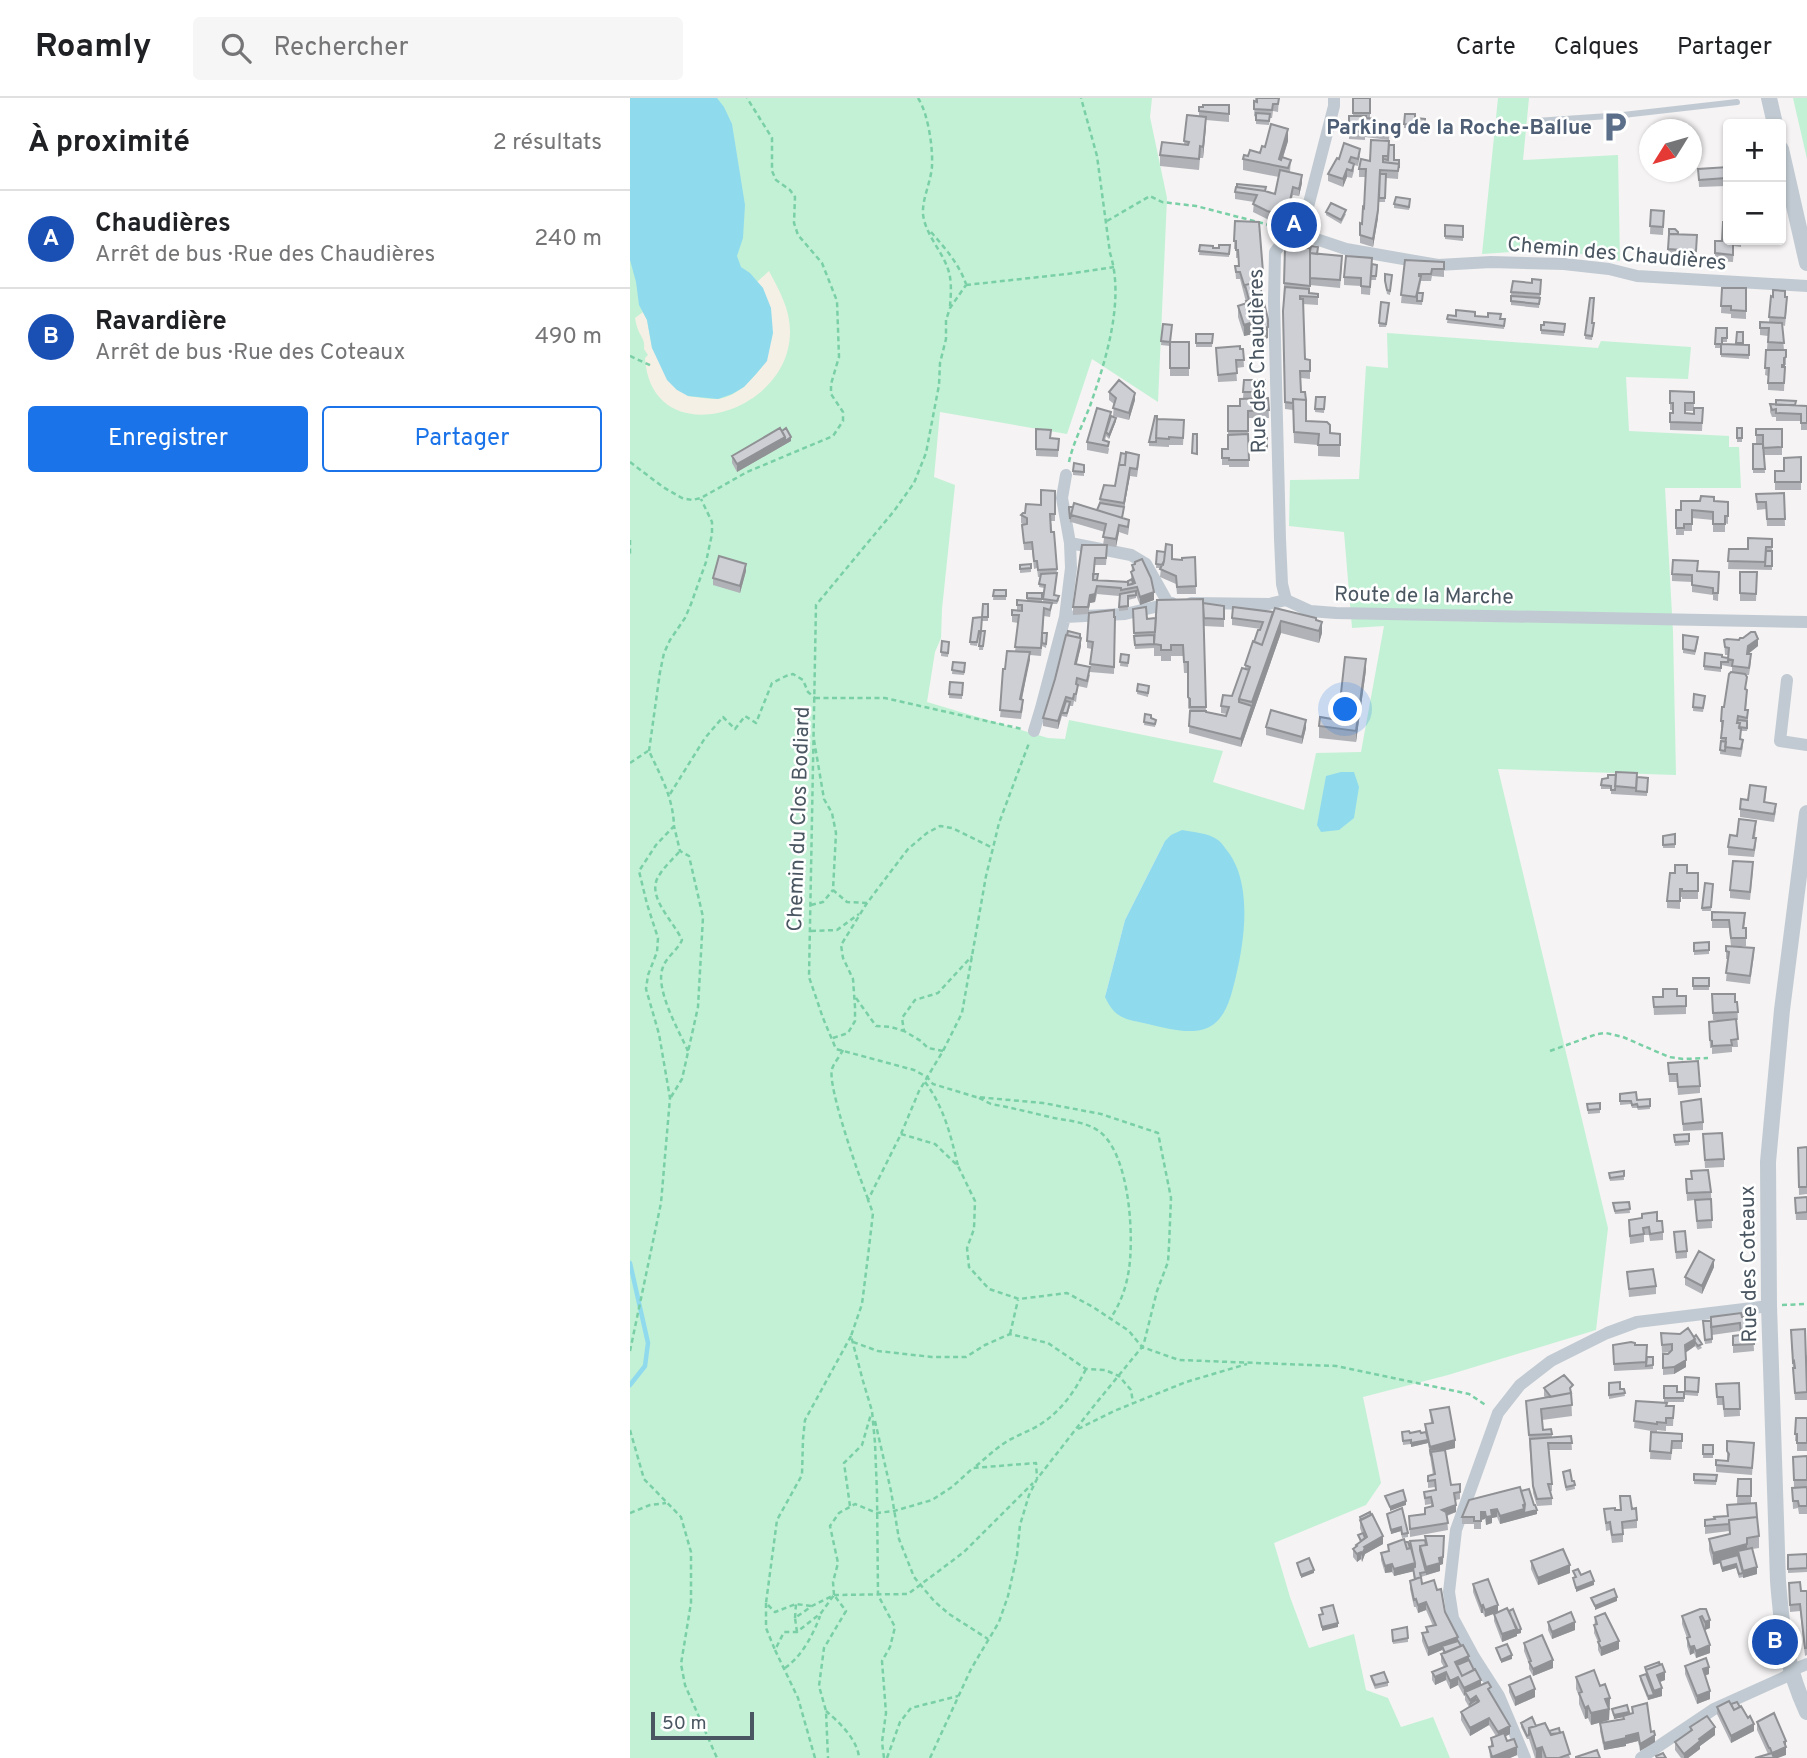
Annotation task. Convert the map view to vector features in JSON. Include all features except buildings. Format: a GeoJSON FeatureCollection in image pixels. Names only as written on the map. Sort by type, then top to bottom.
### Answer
{"type":"FeatureCollection","features":[{"type":"Feature","properties":{"kind":"street"},"geometry":{"type":"LineString","coordinates":[[1301,234],[1334,98]]}},
{"type":"Feature","properties":{"kind":"street"},"geometry":{"type":"LineString","coordinates":[[1769,98],[1774,119]]}},
{"type":"Feature","properties":{"kind":"street"},"geometry":{"type":"LineString","coordinates":[[1786,171],[1807,263]]}},
{"type":"Feature","properties":{"kind":"street","name":"Chemin des Chaudières"},"geometry":{"type":"LineString","coordinates":[[1301,234],[1346,249],[1438,265],[1491,262],[1564,264],[1609,269],[1637,276],[1807,286]]}},
{"type":"Feature","properties":{"kind":"street","name":"Rue des Chaudières"},"geometry":{"type":"LineString","coordinates":[[1286,600],[1282,584],[1280,539],[1275,252],[1284,240],[1301,234]]}},
{"type":"Feature","properties":{"kind":"street"},"geometry":{"type":"LineString","coordinates":[[1034,731],[1065,617],[1071,568],[1070,543],[1062,498],[1066,475]]}},
{"type":"Feature","properties":{"kind":"street"},"geometry":{"type":"LineString","coordinates":[[1070,543],[1131,555],[1146,564],[1168,603]]}},
{"type":"Feature","properties":{"kind":"street","name":"Route de la Marche"},"geometry":{"type":"LineString","coordinates":[[1065,617],[1125,614],[1168,603],[1269,604],[1286,600],[1310,611],[1336,613],[1807,622]]}},
{"type":"Feature","properties":{"kind":"street"},"geometry":{"type":"LineString","coordinates":[[1787,680],[1780,741],[1807,745]]}},
{"type":"Feature","properties":{"kind":"street","name":"Rue des Coteaux"},"geometry":{"type":"LineString","coordinates":[[1807,813],[1783,1002],[1768,1162],[1769,1306],[1778,1581],[1790,1673],[1807,1712]]}},
{"type":"Feature","properties":{"kind":"street"},"geometry":{"type":"LineString","coordinates":[[1525,1758],[1499,1696],[1453,1618],[1449,1592],[1456,1530],[1498,1413],[1520,1385],[1551,1361],[1607,1333],[1637,1322],[1769,1306]]}},
{"type":"Feature","properties":{"kind":"street"},"geometry":{"type":"LineString","coordinates":[[1640,1758],[1714,1709],[1785,1677],[1807,1664]]}},
{"type":"Feature","properties":{"kind":"lane"},"geometry":{"type":"LineString","coordinates":[[1536,121],[1737,102]]}},
{"type":"Feature","properties":{"kind":"path"},"geometry":{"type":"LineString","coordinates":[[630,462],[663,487],[682,498],[692,500],[701,498],[747,472],[833,436],[843,421],[843,412],[831,394],[831,384],[839,357],[837,301],[822,263],[798,235],[794,223],[795,197],[776,180],[772,171],[772,138],[747,98]]}},
{"type":"Feature","properties":{"kind":"path"},"geometry":{"type":"LineString","coordinates":[[815,698],[816,605],[914,483],[926,453],[939,385],[951,289],[949,270],[923,214],[932,165],[928,127],[918,98]]}},
{"type":"Feature","properties":{"kind":"path"},"geometry":{"type":"LineString","coordinates":[[1066,475],[1071,453],[1096,388],[1112,324],[1117,287],[1097,156],[1081,98]]}},
{"type":"Feature","properties":{"kind":"path"},"geometry":{"type":"LineString","coordinates":[[1107,221],[1150,196],[1162,202],[1196,206],[1301,234]]}},
{"type":"Feature","properties":{"kind":"path"},"geometry":{"type":"LineString","coordinates":[[929,229],[947,250],[967,285]]}},
{"type":"Feature","properties":{"kind":"path"},"geometry":{"type":"LineString","coordinates":[[950,308],[967,285],[1114,267]]}},
{"type":"Feature","properties":{"kind":"path"},"geometry":{"type":"LineString","coordinates":[[631,357],[652,366]]}},
{"type":"Feature","properties":{"kind":"path"},"geometry":{"type":"LineString","coordinates":[[670,1098],[682,1079],[698,1007],[704,917],[689,856],[680,851],[670,794],[649,751],[664,653],[691,604],[706,562],[712,534],[712,522],[701,498]]}},
{"type":"Feature","properties":{"kind":"path"},"geometry":{"type":"LineString","coordinates":[[630,540],[630,554]]}},
{"type":"Feature","properties":{"kind":"path"},"geometry":{"type":"LineString","coordinates":[[670,794],[705,738],[723,717],[735,729],[745,716],[756,723],[772,683],[793,674],[803,680],[808,692],[815,698]]}},
{"type":"Feature","properties":{"kind":"path","name":"Chemin du Clos Bodiard"},"geometry":{"type":"LineString","coordinates":[[843,1050],[836,1049],[810,976],[815,698],[884,698],[1034,731]]}},
{"type":"Feature","properties":{"kind":"path"},"geometry":{"type":"LineString","coordinates":[[810,906],[823,902],[833,890],[836,832],[832,813],[824,799],[813,731]]}},
{"type":"Feature","properties":{"kind":"path"},"geometry":{"type":"LineString","coordinates":[[868,1200],[925,1079],[962,1013],[986,876],[999,823],[1034,731]]}},
{"type":"Feature","properties":{"kind":"path"},"geometry":{"type":"LineString","coordinates":[[630,763],[649,751]]}},
{"type":"Feature","properties":{"kind":"path"},"geometry":{"type":"LineString","coordinates":[[832,1038],[848,1033],[855,1021],[853,979],[843,958],[841,945],[867,903],[908,849],[940,826],[952,828],[993,848]]}},
{"type":"Feature","properties":{"kind":"path"},"geometry":{"type":"LineString","coordinates":[[630,1350],[661,1203],[670,1098],[659,1034],[646,989],[648,975],[657,953],[658,938],[639,871],[656,845],[674,827]]}},
{"type":"Feature","properties":{"kind":"path"},"geometry":{"type":"LineString","coordinates":[[680,851],[659,874],[654,887],[657,900],[677,928],[682,940],[679,948],[662,967],[662,993],[688,1051]]}},
{"type":"Feature","properties":{"kind":"path"},"geometry":{"type":"LineString","coordinates":[[833,890],[847,902],[867,903]]}},
{"type":"Feature","properties":{"kind":"path"},"geometry":{"type":"LineString","coordinates":[[810,931],[837,930],[861,912]]}},
{"type":"Feature","properties":{"kind":"path"},"geometry":{"type":"LineString","coordinates":[[904,1031],[902,1018],[915,1000],[938,993],[973,955]]}},
{"type":"Feature","properties":{"kind":"path"},"geometry":{"type":"LineString","coordinates":[[854,996],[876,1026],[904,1031],[928,1048],[943,1051]]}},
{"type":"Feature","properties":{"kind":"path"},"geometry":{"type":"LineString","coordinates":[[1550,1051],[1606,1033],[1623,1037],[1669,1057],[1708,1058]]}},
{"type":"Feature","properties":{"kind":"path"},"geometry":{"type":"LineString","coordinates":[[815,1758],[798,1698],[766,1628],[766,1602],[777,1520],[802,1475],[805,1420],[851,1336],[862,1304],[873,1213],[833,1089],[832,1070],[843,1050],[914,1070],[933,1084],[991,1104],[1083,1123],[1100,1132],[1113,1147],[1120,1162],[1129,1206],[1129,1274],[1122,1297],[1110,1319]]}},
{"type":"Feature","properties":{"kind":"path"},"geometry":{"type":"LineString","coordinates":[[925,1079],[936,1097],[950,1132],[958,1166],[975,1201],[974,1229],[967,1248],[968,1267],[989,1289],[1019,1298],[1067,1293],[1129,1332],[1142,1347],[1179,1360],[1336,1366],[1469,1394],[1498,1413]]}},
{"type":"Feature","properties":{"kind":"path"},"geometry":{"type":"LineString","coordinates":[[795,1618],[834,1595],[908,1594],[921,1586],[964,1552],[1037,1479],[1142,1347],[1168,1262],[1171,1198],[1158,1133],[1101,1114],[1043,1103],[975,1097]]}},
{"type":"Feature","properties":{"kind":"path"},"geometry":{"type":"LineString","coordinates":[[901,1134],[935,1144],[958,1166]]}},
{"type":"Feature","properties":{"kind":"path"},"geometry":{"type":"LineString","coordinates":[[1010,1334],[1019,1298]]}},
{"type":"Feature","properties":{"kind":"path"},"geometry":{"type":"LineString","coordinates":[[1769,1306],[1807,1304]]}},
{"type":"Feature","properties":{"kind":"path"},"geometry":{"type":"LineString","coordinates":[[853,1342],[878,1351],[932,1357],[966,1357],[1010,1334],[1048,1343],[1086,1369],[1105,1370],[1119,1377],[1131,1390],[1133,1403]]}},
{"type":"Feature","properties":{"kind":"path"},"geometry":{"type":"LineString","coordinates":[[851,1336],[872,1411],[899,1539],[914,1577],[949,1614],[989,1640]]}},
{"type":"Feature","properties":{"kind":"path"},"geometry":{"type":"LineString","coordinates":[[1075,1430],[1186,1382],[1250,1363]]}},
{"type":"Feature","properties":{"kind":"path"},"geometry":{"type":"LineString","coordinates":[[828,1758],[826,1711],[819,1686],[824,1648],[846,1611],[834,1595],[832,1582],[838,1563],[830,1525],[839,1513],[855,1504],[877,1513],[932,1500],[990,1456],[995,1448],[1040,1424],[1059,1410],[1076,1389],[1086,1369]]}},
{"type":"Feature","properties":{"kind":"path"},"geometry":{"type":"LineString","coordinates":[[850,1507],[844,1463],[862,1445],[872,1411]]}},
{"type":"Feature","properties":{"kind":"path"},"geometry":{"type":"LineString","coordinates":[[872,1411],[876,1443],[878,1595],[895,1627],[890,1647],[882,1661],[886,1713],[882,1742],[885,1758]]}},
{"type":"Feature","properties":{"kind":"path"},"geometry":{"type":"LineString","coordinates":[[630,1430],[644,1479],[681,1517],[691,1552],[691,1603],[681,1664],[685,1685],[717,1758]]}},
{"type":"Feature","properties":{"kind":"path"},"geometry":{"type":"LineString","coordinates":[[930,1758],[971,1669],[999,1622],[1017,1555],[1020,1525],[1037,1479],[1036,1463],[973,1468]]}},
{"type":"Feature","properties":{"kind":"path"},"geometry":{"type":"LineString","coordinates":[[630,1513],[650,1505],[666,1503]]}},
{"type":"Feature","properties":{"kind":"path"},"geometry":{"type":"LineString","coordinates":[[784,1669],[799,1655],[821,1613],[834,1595]]}},
{"type":"Feature","properties":{"kind":"path"},"geometry":{"type":"LineString","coordinates":[[766,1602],[775,1612],[796,1604],[813,1606]]}},
{"type":"Feature","properties":{"kind":"path"},"geometry":{"type":"LineString","coordinates":[[796,1604],[797,1632]]}},
{"type":"Feature","properties":{"kind":"path"},"geometry":{"type":"LineString","coordinates":[[775,1650],[784,1632],[797,1632],[821,1613]]}},
{"type":"Feature","properties":{"kind":"path"},"geometry":{"type":"LineString","coordinates":[[885,1758],[900,1722],[911,1708],[958,1696]]}},
{"type":"Feature","properties":{"kind":"path"},"geometry":{"type":"LineString","coordinates":[[826,1711],[839,1723],[859,1750],[859,1758]]}},
{"type":"Feature","properties":{"kind":"green space"},"geometry":{"type":"Polygon","coordinates":[[[630,98],[1152,98],[1150,117],[1167,198],[1158,402],[1092,359],[1067,434],[940,412],[934,477],[955,485],[941,638],[935,652],[927,702],[1048,738],[1065,739],[1069,720],[1223,751],[1213,782],[1304,810],[1316,753],[1361,752],[1384,626],[1352,628],[1344,532],[1289,526],[1290,480],[1359,479],[1366,366],[1388,368],[1387,333],[1598,348],[1601,341],[1691,347],[1688,379],[1626,377],[1629,431],[1729,436],[1729,447],[1739,447],[1741,488],[1665,488],[1673,632],[1676,775],[1498,769],[1608,1228],[1596,1330],[1448,1375],[1363,1397],[1381,1483],[1366,1505],[1274,1543],[1309,1648],[1354,1634],[1366,1690],[1388,1698],[1401,1727],[1433,1717],[1450,1758],[630,1758],[630,98]],[[1165,841],[1125,920],[1105,997],[1165,841]]]}},
{"type":"Feature","properties":{"kind":"green space"},"geometry":{"type":"Polygon","coordinates":[[[1498,98],[1529,98],[1523,160],[1618,155],[1620,261],[1553,249],[1482,254],[1498,98]]]}},
{"type":"Feature","properties":{"kind":"green space"},"geometry":{"type":"Polygon","coordinates":[[[1793,98],[1807,98],[1807,159],[1793,98]]]}},
{"type":"Feature","properties":{"kind":"sand"},"geometry":{"type":"Polygon","coordinates":[[[769,271],[786,307],[790,331],[784,360],[769,384],[746,402],[720,412],[694,414],[670,407],[653,388],[645,358],[648,355],[635,318],[643,312],[652,348],[688,396],[714,399],[725,397],[746,385],[767,360],[763,288],[757,282],[769,271]]]}},
{"type":"Feature","properties":{"kind":"water"},"geometry":{"type":"Polygon","coordinates":[[[630,98],[717,98],[732,124],[745,205],[743,238],[737,256],[741,267],[763,288],[771,308],[773,333],[767,361],[744,387],[718,399],[688,396],[667,380],[652,348],[647,320],[639,305],[630,260],[630,98]]]}},
{"type":"Feature","properties":{"kind":"water"},"geometry":{"type":"Polygon","coordinates":[[[1354,772],[1359,787],[1354,818],[1339,830],[1321,832],[1317,825],[1326,776],[1354,772]]]}},
{"type":"Feature","properties":{"kind":"water"},"geometry":{"type":"Polygon","coordinates":[[[1182,830],[1210,836],[1222,844],[1234,861],[1240,876],[1244,910],[1239,961],[1226,1008],[1214,1024],[1192,1031],[1124,1018],[1114,1011],[1105,997],[1125,920],[1165,841],[1182,830]]]}},
{"type":"Feature","properties":{"kind":"waterway"},"geometry":{"type":"LineString","coordinates":[[630,1263],[648,1343],[645,1366],[630,1385]]}},
{"type":"Feature","properties":{"kind":"place","name":"Parking de la Roche-Ballue"},"geometry":{"type":"Point","coordinates":[1615,127]}},
{"type":"Feature","properties":{"kind":"place","name":"Chaudières"},"geometry":{"type":"Point","coordinates":[1294,225]}},
{"type":"Feature","properties":{"kind":"place","name":"Ravardière"},"geometry":{"type":"Point","coordinates":[1775,1642]}}]}
